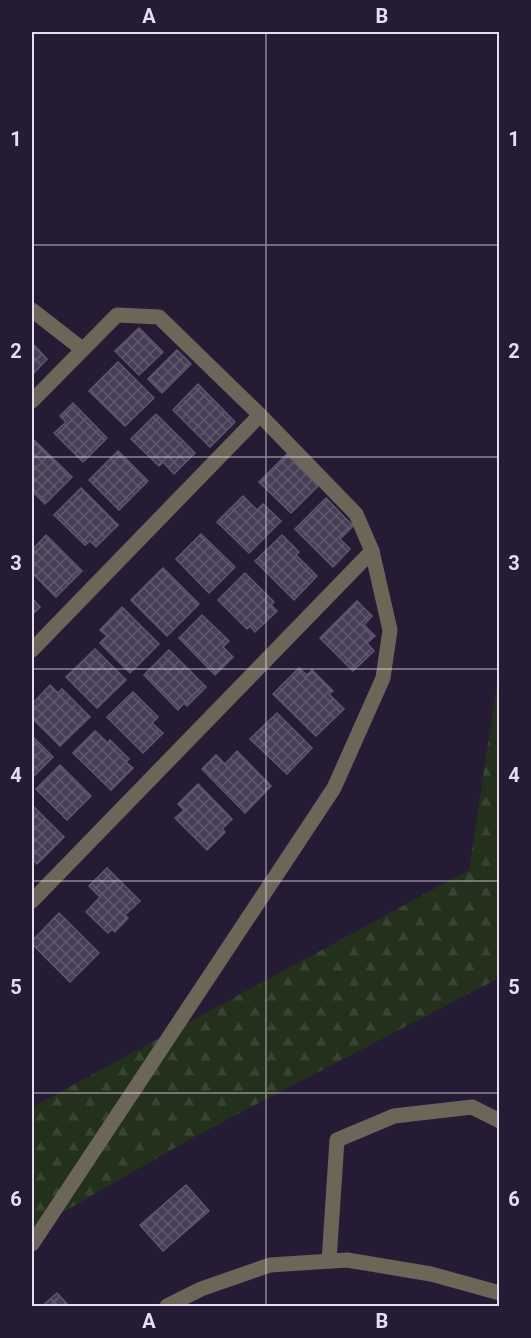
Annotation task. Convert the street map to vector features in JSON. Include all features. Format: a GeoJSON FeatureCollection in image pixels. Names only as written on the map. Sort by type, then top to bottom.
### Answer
{"type":"FeatureCollection","features":[{"type":"Feature","properties":{"kind":"street"},"geometry":{"type":"LineString","coordinates":[[32,310],[82,349]]}},
{"type":"Feature","properties":{"kind":"street"},"geometry":{"type":"LineString","coordinates":[[32,401],[117,315],[159,317],[260,415],[356,514],[372,550],[390,630],[383,678],[334,788],[32,1244]]}},
{"type":"Feature","properties":{"kind":"street"},"geometry":{"type":"LineString","coordinates":[[32,650],[260,415]]}},
{"type":"Feature","properties":{"kind":"street"},"geometry":{"type":"LineString","coordinates":[[33,896],[372,550]]}},
{"type":"Feature","properties":{"kind":"street"},"geometry":{"type":"LineString","coordinates":[[329,1261],[337,1140],[394,1116],[472,1107],[500,1121]]}},
{"type":"Feature","properties":{"kind":"street"},"geometry":{"type":"LineString","coordinates":[[167,1306],[201,1289],[270,1265],[347,1260],[431,1274],[500,1293]]}},
{"type":"Feature","properties":{"kind":"green space"},"geometry":{"type":"Polygon","coordinates":[[[499,671],[499,978],[169,1151],[32,1230],[32,1112],[36,1105],[469,870],[499,671]]]}},
{"type":"Feature","properties":{"kind":"building"},"geometry":{"type":"Polygon","coordinates":[[[139,328],[163,352],[139,375],[115,351],[139,328]]]}},
{"type":"Feature","properties":{"kind":"building"},"geometry":{"type":"Polygon","coordinates":[[[32,343],[47,359],[32,375],[32,343]]]}},
{"type":"Feature","properties":{"kind":"building"},"geometry":{"type":"Polygon","coordinates":[[[177,350],[191,364],[162,393],[148,379],[177,350]]]}},
{"type":"Feature","properties":{"kind":"building"},"geometry":{"type":"Polygon","coordinates":[[[118,362],[154,398],[125,426],[89,391],[118,362]]]}},
{"type":"Feature","properties":{"kind":"building"},"geometry":{"type":"Polygon","coordinates":[[[198,384],[235,422],[210,447],[173,410],[198,384]]]}},
{"type":"Feature","properties":{"kind":"building"},"geometry":{"type":"Polygon","coordinates":[[[73,403],[107,438],[83,462],[54,433],[66,422],[60,416],[73,403]]]}},
{"type":"Feature","properties":{"kind":"building"},"geometry":{"type":"Polygon","coordinates":[[[156,414],[195,453],[174,474],[163,462],[159,466],[131,439],[156,414]]]}},
{"type":"Feature","properties":{"kind":"building"},"geometry":{"type":"Polygon","coordinates":[[[32,438],[72,477],[45,504],[32,491],[32,438]]]}},
{"type":"Feature","properties":{"kind":"building"},"geometry":{"type":"Polygon","coordinates":[[[118,451],[148,481],[119,510],[89,480],[118,451]]]}},
{"type":"Feature","properties":{"kind":"building"},"geometry":{"type":"Polygon","coordinates":[[[287,454],[319,485],[291,513],[259,482],[287,454]]]}},
{"type":"Feature","properties":{"kind":"building"},"geometry":{"type":"Polygon","coordinates":[[[81,488],[118,525],[96,547],[90,541],[85,545],[54,515],[81,488]]]}},
{"type":"Feature","properties":{"kind":"building"},"geometry":{"type":"Polygon","coordinates":[[[243,496],[257,510],[263,504],[281,521],[249,553],[217,522],[243,496]]]}},
{"type":"Feature","properties":{"kind":"building"},"geometry":{"type":"Polygon","coordinates":[[[326,498],[353,526],[340,539],[350,549],[333,567],[295,529],[326,498]]]}},
{"type":"Feature","properties":{"kind":"building"},"geometry":{"type":"Polygon","coordinates":[[[201,534],[235,567],[209,593],[176,559],[201,534]]]}},
{"type":"Feature","properties":{"kind":"building"},"geometry":{"type":"Polygon","coordinates":[[[46,535],[82,571],[56,597],[32,573],[32,550],[46,535]]]}},
{"type":"Feature","properties":{"kind":"building"},"geometry":{"type":"Polygon","coordinates":[[[282,535],[299,552],[296,555],[317,576],[294,600],[255,561],[282,535]]]}},
{"type":"Feature","properties":{"kind":"building"},"geometry":{"type":"Polygon","coordinates":[[[163,568],[199,604],[167,636],[131,600],[163,568]]]}},
{"type":"Feature","properties":{"kind":"building"},"geometry":{"type":"Polygon","coordinates":[[[245,573],[274,602],[271,605],[277,611],[255,632],[250,626],[247,629],[218,600],[245,573]]]}},
{"type":"Feature","properties":{"kind":"building"},"geometry":{"type":"Polygon","coordinates":[[[32,598],[40,607],[32,615],[32,598]]]}},
{"type":"Feature","properties":{"kind":"building"},"geometry":{"type":"Polygon","coordinates":[[[357,601],[372,616],[364,625],[375,636],[367,643],[374,651],[353,671],[320,638],[357,601]]]}},
{"type":"Feature","properties":{"kind":"building"},"geometry":{"type":"Polygon","coordinates":[[[122,607],[159,644],[130,673],[100,643],[107,636],[100,630],[122,607]]]}},
{"type":"Feature","properties":{"kind":"building"},"geometry":{"type":"Polygon","coordinates":[[[202,615],[229,641],[223,647],[233,657],[215,675],[179,638],[202,615]]]}},
{"type":"Feature","properties":{"kind":"building"},"geometry":{"type":"Polygon","coordinates":[[[95,649],[126,680],[97,708],[66,677],[95,649]]]}},
{"type":"Feature","properties":{"kind":"building"},"geometry":{"type":"Polygon","coordinates":[[[169,650],[206,687],[187,706],[184,703],[178,710],[144,675],[169,650]]]}},
{"type":"Feature","properties":{"kind":"building"},"geometry":{"type":"Polygon","coordinates":[[[299,668],[307,675],[312,670],[333,691],[329,694],[344,709],[316,736],[273,694],[299,668]]]}},
{"type":"Feature","properties":{"kind":"building"},"geometry":{"type":"Polygon","coordinates":[[[50,685],[58,693],[62,689],[90,717],[60,746],[32,718],[32,704],[50,685]]]}},
{"type":"Feature","properties":{"kind":"building"},"geometry":{"type":"Polygon","coordinates":[[[133,692],[158,717],[152,723],[163,733],[143,753],[107,717],[133,692]]]}},
{"type":"Feature","properties":{"kind":"building"},"geometry":{"type":"Polygon","coordinates":[[[277,713],[312,748],[287,774],[250,739],[277,713]]]}},
{"type":"Feature","properties":{"kind":"building"},"geometry":{"type":"Polygon","coordinates":[[[95,731],[108,743],[110,740],[129,759],[126,762],[133,768],[111,790],[73,753],[95,731]]]}},
{"type":"Feature","properties":{"kind":"building"},"geometry":{"type":"Polygon","coordinates":[[[32,736],[53,757],[32,778],[32,736]]]}},
{"type":"Feature","properties":{"kind":"building"},"geometry":{"type":"Polygon","coordinates":[[[237,751],[271,786],[245,813],[202,769],[216,755],[225,764],[237,751]]]}},
{"type":"Feature","properties":{"kind":"building"},"geometry":{"type":"Polygon","coordinates":[[[60,765],[91,796],[67,820],[36,789],[60,765]]]}},
{"type":"Feature","properties":{"kind":"building"},"geometry":{"type":"Polygon","coordinates":[[[198,784],[232,819],[222,829],[225,832],[207,850],[175,818],[184,810],[178,804],[198,784]]]}},
{"type":"Feature","properties":{"kind":"building"},"geometry":{"type":"Polygon","coordinates":[[[32,805],[64,837],[37,864],[32,859],[32,805]]]}},
{"type":"Feature","properties":{"kind":"building"},"geometry":{"type":"Polygon","coordinates":[[[107,868],[140,901],[125,915],[128,918],[115,932],[112,929],[108,933],[86,912],[100,897],[89,886],[107,868]]]}},
{"type":"Feature","properties":{"kind":"building"},"geometry":{"type":"Polygon","coordinates":[[[59,913],[99,953],[70,982],[32,944],[32,941],[59,913]]]}},
{"type":"Feature","properties":{"kind":"building"},"geometry":{"type":"Polygon","coordinates":[[[186,1185],[209,1211],[163,1251],[140,1225],[186,1185]]]}},
{"type":"Feature","properties":{"kind":"building"},"geometry":{"type":"Polygon","coordinates":[[[57,1293],[69,1306],[42,1306],[57,1293]]]}}]}
